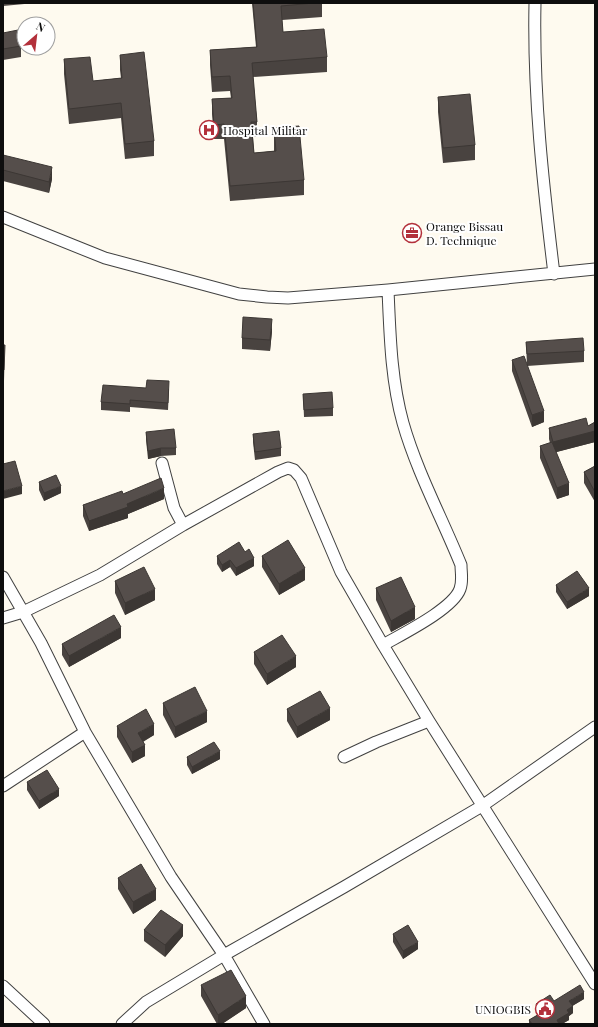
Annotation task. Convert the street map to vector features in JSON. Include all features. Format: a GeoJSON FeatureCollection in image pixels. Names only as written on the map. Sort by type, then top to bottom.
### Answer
{"type":"FeatureCollection","features":[{"type":"Feature","properties":{"kind":"street"},"geometry":{"type":"LineString","coordinates":[[535,3],[535,87],[545,207],[554,274]]}},
{"type":"Feature","properties":{"kind":"street"},"geometry":{"type":"LineString","coordinates":[[3,217],[105,258],[239,294],[267,297],[288,298],[388,290],[595,269]]}},
{"type":"Feature","properties":{"kind":"street"},"geometry":{"type":"LineString","coordinates":[[384,645],[441,610],[451,602],[460,590],[462,578],[461,565],[413,453],[403,423],[395,386],[390,340],[388,290]]}},
{"type":"Feature","properties":{"kind":"street"},"geometry":{"type":"LineString","coordinates":[[162,463],[174,508],[183,525]]}},
{"type":"Feature","properties":{"kind":"street"},"geometry":{"type":"LineString","coordinates":[[3,618],[23,612],[100,575],[183,525],[278,472],[288,468],[294,470],[301,478],[341,572],[428,721],[595,984]]}},
{"type":"Feature","properties":{"kind":"street"},"geometry":{"type":"LineString","coordinates":[[3,577],[41,643],[85,732],[171,877],[224,955],[264,1024]]}},
{"type":"Feature","properties":{"kind":"street"},"geometry":{"type":"LineString","coordinates":[[344,757],[428,721]]}},
{"type":"Feature","properties":{"kind":"street"},"geometry":{"type":"LineString","coordinates":[[122,1024],[146,1002],[224,955],[482,806],[595,727]]}},
{"type":"Feature","properties":{"kind":"street"},"geometry":{"type":"LineString","coordinates":[[3,786],[85,732]]}},
{"type":"Feature","properties":{"kind":"street"},"geometry":{"type":"LineString","coordinates":[[3,986],[44,1024]]}},
{"type":"Feature","properties":{"kind":"building"},"geometry":{"type":"Polygon","coordinates":[[[253,3],[314,3],[281,6],[283,32],[324,29],[327,57],[252,63],[257,122],[251,122],[254,153],[276,151],[274,128],[299,126],[304,180],[230,186],[224,124],[214,125],[212,99],[232,98],[230,76],[212,77],[210,50],[257,47],[253,3]]]}},
{"type":"Feature","properties":{"kind":"building"},"geometry":{"type":"Polygon","coordinates":[[[16,30],[16,47],[3,49],[3,33],[16,30]]]}},
{"type":"Feature","properties":{"kind":"building"},"geometry":{"type":"Polygon","coordinates":[[[144,52],[154,141],[125,144],[121,103],[69,109],[64,59],[90,57],[93,81],[122,78],[120,55],[144,52]]]}},
{"type":"Feature","properties":{"kind":"building"},"geometry":{"type":"Polygon","coordinates":[[[470,94],[475,145],[443,148],[438,97],[470,94]]]}},
{"type":"Feature","properties":{"kind":"building"},"geometry":{"type":"Polygon","coordinates":[[[3,155],[52,167],[49,182],[3,170],[3,155]]]}},
{"type":"Feature","properties":{"kind":"building"},"geometry":{"type":"Polygon","coordinates":[[[243,317],[272,319],[270,340],[242,338],[243,317]]]}},
{"type":"Feature","properties":{"kind":"building"},"geometry":{"type":"Polygon","coordinates":[[[583,338],[584,351],[527,354],[526,342],[583,338]]]}},
{"type":"Feature","properties":{"kind":"building"},"geometry":{"type":"Polygon","coordinates":[[[3,345],[5,345],[4,370],[3,370],[3,345]]]}},
{"type":"Feature","properties":{"kind":"building"},"geometry":{"type":"Polygon","coordinates":[[[524,356],[544,411],[532,415],[512,360],[524,356]]]}},
{"type":"Feature","properties":{"kind":"building"},"geometry":{"type":"Polygon","coordinates":[[[147,380],[169,381],[168,403],[130,400],[130,404],[101,402],[103,385],[146,388],[147,380]]]}},
{"type":"Feature","properties":{"kind":"building"},"geometry":{"type":"Polygon","coordinates":[[[332,392],[333,408],[304,410],[303,394],[332,392]]]}},
{"type":"Feature","properties":{"kind":"building"},"geometry":{"type":"Polygon","coordinates":[[[586,418],[588,426],[595,422],[595,431],[553,442],[549,428],[586,418]]]}},
{"type":"Feature","properties":{"kind":"building"},"geometry":{"type":"Polygon","coordinates":[[[174,429],[176,448],[161,448],[148,451],[146,432],[174,429]]]}},
{"type":"Feature","properties":{"kind":"building"},"geometry":{"type":"Polygon","coordinates":[[[279,431],[281,448],[255,452],[253,434],[279,431]]]}},
{"type":"Feature","properties":{"kind":"building"},"geometry":{"type":"Polygon","coordinates":[[[552,442],[569,483],[557,488],[540,446],[552,442]]]}},
{"type":"Feature","properties":{"kind":"building"},"geometry":{"type":"Polygon","coordinates":[[[15,461],[22,486],[3,491],[3,464],[15,461]]]}},
{"type":"Feature","properties":{"kind":"building"},"geometry":{"type":"Polygon","coordinates":[[[595,466],[595,492],[584,472],[595,466]]]}},
{"type":"Feature","properties":{"kind":"building"},"geometry":{"type":"Polygon","coordinates":[[[56,475],[61,486],[44,493],[39,482],[56,475]]]}},
{"type":"Feature","properties":{"kind":"building"},"geometry":{"type":"Polygon","coordinates":[[[161,478],[164,488],[127,504],[128,507],[89,521],[83,505],[122,491],[123,494],[161,478]]]}},
{"type":"Feature","properties":{"kind":"building"},"geometry":{"type":"Polygon","coordinates":[[[288,540],[305,568],[279,584],[262,556],[288,540]]]}},
{"type":"Feature","properties":{"kind":"building"},"geometry":{"type":"Polygon","coordinates":[[[239,542],[245,552],[249,549],[254,558],[236,568],[230,560],[222,565],[217,556],[239,542]]]}},
{"type":"Feature","properties":{"kind":"building"},"geometry":{"type":"Polygon","coordinates":[[[144,567],[155,589],[125,603],[115,581],[144,567]]]}},
{"type":"Feature","properties":{"kind":"building"},"geometry":{"type":"Polygon","coordinates":[[[577,571],[589,588],[567,602],[556,585],[577,571]]]}},
{"type":"Feature","properties":{"kind":"building"},"geometry":{"type":"Polygon","coordinates":[[[401,577],[415,607],[391,621],[376,588],[401,577]]]}},
{"type":"Feature","properties":{"kind":"building"},"geometry":{"type":"Polygon","coordinates":[[[114,615],[121,627],[69,656],[62,644],[114,615]]]}},
{"type":"Feature","properties":{"kind":"building"},"geometry":{"type":"Polygon","coordinates":[[[282,635],[296,656],[267,674],[254,652],[282,635]]]}},
{"type":"Feature","properties":{"kind":"building"},"geometry":{"type":"Polygon","coordinates":[[[195,687],[207,711],[175,727],[163,703],[195,687]]]}},
{"type":"Feature","properties":{"kind":"building"},"geometry":{"type":"Polygon","coordinates":[[[320,691],[330,708],[297,727],[287,709],[320,691]]]}},
{"type":"Feature","properties":{"kind":"building"},"geometry":{"type":"Polygon","coordinates":[[[146,709],[154,724],[138,733],[145,745],[132,752],[117,726],[146,709]]]}},
{"type":"Feature","properties":{"kind":"building"},"geometry":{"type":"Polygon","coordinates":[[[214,742],[220,751],[192,767],[187,757],[214,742]]]}},
{"type":"Feature","properties":{"kind":"building"},"geometry":{"type":"Polygon","coordinates":[[[47,770],[59,789],[39,801],[27,782],[47,770]]]}},
{"type":"Feature","properties":{"kind":"building"},"geometry":{"type":"Polygon","coordinates":[[[141,864],[156,889],[133,902],[118,878],[141,864]]]}},
{"type":"Feature","properties":{"kind":"building"},"geometry":{"type":"Polygon","coordinates":[[[161,910],[183,925],[165,945],[144,930],[161,910]]]}},
{"type":"Feature","properties":{"kind":"building"},"geometry":{"type":"Polygon","coordinates":[[[408,925],[418,942],[403,951],[393,934],[408,925]]]}},
{"type":"Feature","properties":{"kind":"building"},"geometry":{"type":"Polygon","coordinates":[[[231,970],[246,996],[218,1015],[201,985],[231,970]]]}},
{"type":"Feature","properties":{"kind":"building"},"geometry":{"type":"Polygon","coordinates":[[[580,985],[584,992],[569,1001],[573,1006],[567,1010],[569,1013],[557,1020],[559,1024],[532,1024],[529,1020],[541,1013],[536,1004],[550,995],[554,1001],[580,985]]]}},
{"type":"Feature","properties":{"kind":"place","name":"Hospital Militar"},"geometry":{"type":"Point","coordinates":[209,130]}},
{"type":"Feature","properties":{"kind":"place","name":"Orange Bissau D. Technique"},"geometry":{"type":"Point","coordinates":[412,233]}},
{"type":"Feature","properties":{"kind":"place","name":"UNIOGBIS"},"geometry":{"type":"Point","coordinates":[545,1009]}}]}
